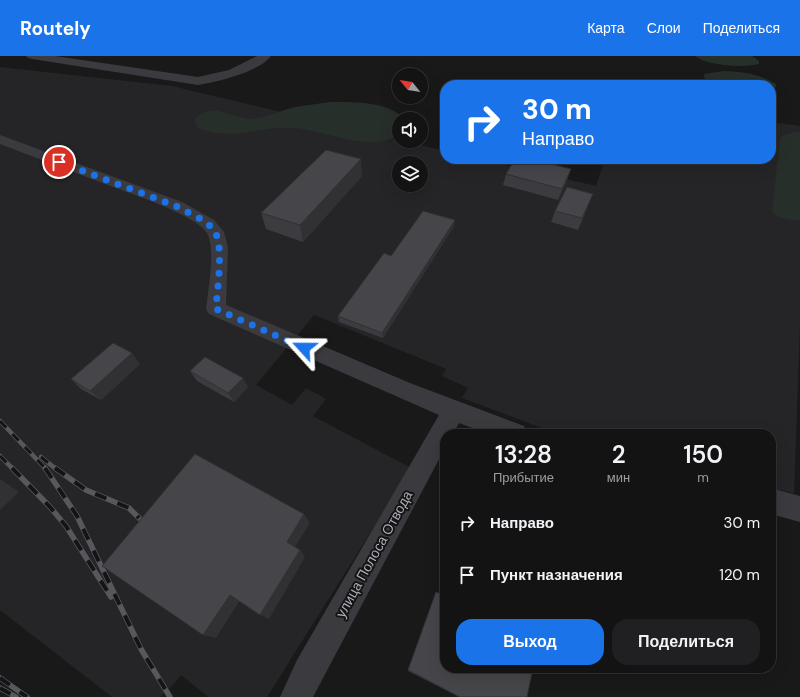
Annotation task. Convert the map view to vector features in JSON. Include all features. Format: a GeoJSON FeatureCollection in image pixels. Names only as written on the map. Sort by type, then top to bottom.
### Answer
{"type":"FeatureCollection","features":[{"type":"Feature","properties":{"kind":"street"},"geometry":{"type":"LineString","coordinates":[[32,56],[198,81],[230,76],[265,56]]}},
{"type":"Feature","properties":{"kind":"street"},"geometry":{"type":"LineString","coordinates":[[0,139],[176,206],[195,215],[214,231],[220,246],[216,309],[454,411],[503,429]]}},
{"type":"Feature","properties":{"kind":"street","name":"улица Полоса Отвода"},"geometry":{"type":"LineString","coordinates":[[444,429],[454,411]]}},
{"type":"Feature","properties":{"kind":"street","name":"улица Полоса Отвода"},"geometry":{"type":"LineString","coordinates":[[296,697],[308,671],[440,436]]}},
{"type":"Feature","properties":{"kind":"street"},"geometry":{"type":"LineString","coordinates":[[776,502],[800,509]]}},
{"type":"Feature","properties":{"kind":"shaded area"},"geometry":{"type":"Polygon","coordinates":[[[695,56],[752,56],[759,61],[759,64],[735,66],[717,64],[695,56]]]}},
{"type":"Feature","properties":{"kind":"shaded area"},"geometry":{"type":"Polygon","coordinates":[[[0,67],[172,86],[392,138],[392,148],[428,147],[440,150],[440,164],[501,164],[596,186],[603,164],[776,164],[776,123],[800,126],[800,325],[794,493],[776,489],[776,429],[545,429],[462,398],[468,388],[442,376],[446,369],[314,315],[256,385],[292,405],[306,388],[326,399],[313,416],[411,468],[267,697],[208,697],[181,675],[160,697],[112,697],[0,610],[0,67]]]}},
{"type":"Feature","properties":{"kind":"shaded area"},"geometry":{"type":"Polygon","coordinates":[[[724,71],[745,73],[768,80],[705,80],[704,74],[724,71]]]}},
{"type":"Feature","properties":{"kind":"shaded area"},"geometry":{"type":"Polygon","coordinates":[[[331,102],[349,102],[370,104],[389,109],[395,112],[392,112],[392,138],[375,142],[361,142],[305,129],[292,128],[223,134],[198,128],[194,120],[207,111],[221,112],[242,118],[254,119],[306,105],[331,102]]]}},
{"type":"Feature","properties":{"kind":"shaded area"},"geometry":{"type":"Polygon","coordinates":[[[800,132],[800,220],[798,221],[778,217],[772,211],[780,139],[783,135],[800,132]]]}},
{"type":"Feature","properties":{"kind":"building"},"geometry":{"type":"Polygon","coordinates":[[[326,150],[361,159],[300,225],[261,213],[326,150]]]}},
{"type":"Feature","properties":{"kind":"building"},"geometry":{"type":"Polygon","coordinates":[[[512,164],[550,164],[571,169],[562,189],[506,174],[512,164]]]}},
{"type":"Feature","properties":{"kind":"building"},"geometry":{"type":"Polygon","coordinates":[[[567,187],[593,194],[582,218],[555,211],[567,187]]]}},
{"type":"Feature","properties":{"kind":"building"},"geometry":{"type":"Polygon","coordinates":[[[423,211],[455,220],[382,333],[338,316],[384,253],[391,256],[423,211]]]}},
{"type":"Feature","properties":{"kind":"building"},"geometry":{"type":"Polygon","coordinates":[[[113,343],[132,353],[90,391],[71,379],[113,343]]]}},
{"type":"Feature","properties":{"kind":"building"},"geometry":{"type":"Polygon","coordinates":[[[205,357],[243,378],[228,393],[190,371],[205,357]]]}},
{"type":"Feature","properties":{"kind":"building"},"geometry":{"type":"Polygon","coordinates":[[[195,454],[304,514],[287,542],[300,550],[260,615],[230,595],[203,635],[102,566],[195,454]]]}},
{"type":"Feature","properties":{"kind":"building"},"geometry":{"type":"Polygon","coordinates":[[[436,592],[440,594],[440,673],[532,673],[527,697],[460,697],[408,670],[436,592]]]}},
{"type":"Feature","properties":{"kind":"railway"},"geometry":{"type":"LineString","coordinates":[[0,421],[46,469]]}},
{"type":"Feature","properties":{"kind":"railway"},"geometry":{"type":"LineString","coordinates":[[0,456],[12,468]]}},
{"type":"Feature","properties":{"kind":"railway"},"geometry":{"type":"LineString","coordinates":[[41,457],[56,469]]}},
{"type":"Feature","properties":{"kind":"railway"},"geometry":{"type":"LineString","coordinates":[[12,468],[50,507],[66,526],[111,597]]}},
{"type":"Feature","properties":{"kind":"railway"},"geometry":{"type":"LineString","coordinates":[[45,468],[77,516],[141,649],[170,697]]}},
{"type":"Feature","properties":{"kind":"railway"},"geometry":{"type":"LineString","coordinates":[[55,468],[86,490],[129,508],[139,518]]}},
{"type":"Feature","properties":{"kind":"railway"},"geometry":{"type":"LineString","coordinates":[[0,678],[27,697]]}},
{"type":"Feature","properties":{"kind":"railway"},"geometry":{"type":"LineString","coordinates":[[0,688],[16,697]]}},
{"type":"Feature","properties":{"kind":"route"},"geometry":{"type":"LineString","coordinates":[[59,162],[176,206],[195,215],[214,231],[220,246],[216,309],[304,348]]}}]}
